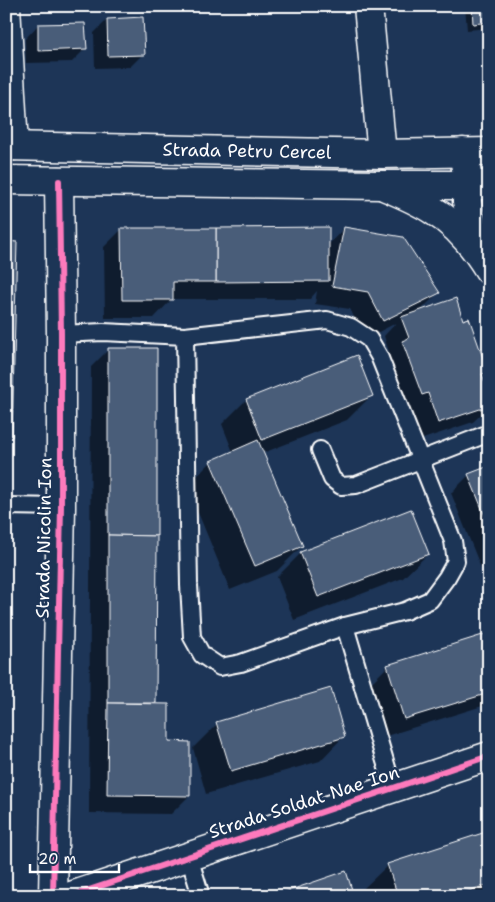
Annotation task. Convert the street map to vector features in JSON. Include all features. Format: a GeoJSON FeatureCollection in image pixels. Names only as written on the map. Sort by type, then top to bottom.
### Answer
{"type":"FeatureCollection","features":[{"type":"Feature","properties":{"kind":"street"},"geometry":{"type":"LineString","coordinates":[[6,6],[10,146]]}},
{"type":"Feature","properties":{"kind":"street"},"geometry":{"type":"LineString","coordinates":[[368,6],[382,154]]}},
{"type":"Feature","properties":{"kind":"street","name":"Strada Petru Cercel"},"geometry":{"type":"LineString","coordinates":[[10,146],[382,154],[476,152]]}},
{"type":"Feature","properties":{"kind":"street"},"geometry":{"type":"LineString","coordinates":[[476,152],[482,205],[489,219]]}},
{"type":"Feature","properties":{"kind":"street","name":"Strada Petru Cercel"},"geometry":{"type":"LineString","coordinates":[[6,180],[479,185]]}},
{"type":"Feature","properties":{"kind":"street","name":"Strada Nicolin Ion"},"geometry":{"type":"LineString","coordinates":[[53,896],[60,506],[61,334],[59,181]]}},
{"type":"Feature","properties":{"kind":"street"},"geometry":{"type":"LineString","coordinates":[[382,185],[434,210],[451,224],[483,261]]}},
{"type":"Feature","properties":{"kind":"street"},"geometry":{"type":"LineString","coordinates":[[479,185],[467,201],[483,261]]}},
{"type":"Feature","properties":{"kind":"street","name":"Strada Soldat Nae Ion"},"geometry":{"type":"LineString","coordinates":[[71,896],[489,756]]}},
{"type":"Feature","properties":{"kind":"lane"},"geometry":{"type":"LineString","coordinates":[[61,334],[103,332],[185,336],[328,320],[351,327],[369,339],[379,356],[453,542],[456,561],[430,600],[405,612],[345,626],[241,663],[220,667],[202,655],[192,637],[190,602],[185,336]]}},
{"type":"Feature","properties":{"kind":"lane"},"geometry":{"type":"LineString","coordinates":[[320,450],[332,479],[341,486],[356,484],[489,434]]}},
{"type":"Feature","properties":{"kind":"lane"},"geometry":{"type":"LineString","coordinates":[[6,506],[60,506]]}},
{"type":"Feature","properties":{"kind":"lane"},"geometry":{"type":"LineString","coordinates":[[345,626],[393,788]]}},
{"type":"Feature","properties":{"kind":"lane"},"geometry":{"type":"LineString","coordinates":[[189,857],[200,896]]}},
{"type":"Feature","properties":{"kind":"building"},"geometry":{"type":"Polygon","coordinates":[[[472,6],[489,6],[489,22],[473,24],[472,6]]]}},
{"type":"Feature","properties":{"kind":"building"},"geometry":{"type":"Polygon","coordinates":[[[143,17],[145,55],[108,56],[107,19],[143,17]]]}},
{"type":"Feature","properties":{"kind":"building"},"geometry":{"type":"Polygon","coordinates":[[[85,23],[87,49],[38,51],[38,24],[85,23]]]}},
{"type":"Feature","properties":{"kind":"building"},"geometry":{"type":"Polygon","coordinates":[[[329,227],[329,281],[216,282],[216,228],[329,227]]]}},
{"type":"Feature","properties":{"kind":"building"},"geometry":{"type":"Polygon","coordinates":[[[344,227],[403,237],[440,293],[383,321],[368,292],[332,286],[344,227]]]}},
{"type":"Feature","properties":{"kind":"building"},"geometry":{"type":"Polygon","coordinates":[[[121,228],[216,228],[216,282],[173,282],[173,300],[122,300],[121,228]]]}},
{"type":"Feature","properties":{"kind":"building"},"geometry":{"type":"Polygon","coordinates":[[[6,241],[17,242],[12,437],[6,437],[6,241]]]}},
{"type":"Feature","properties":{"kind":"building"},"geometry":{"type":"Polygon","coordinates":[[[456,298],[463,320],[469,318],[488,372],[482,374],[489,394],[489,406],[438,423],[428,393],[422,395],[402,341],[409,338],[401,317],[456,298]]]}},
{"type":"Feature","properties":{"kind":"building"},"geometry":{"type":"Polygon","coordinates":[[[108,348],[157,348],[157,536],[108,535],[108,348]]]}},
{"type":"Feature","properties":{"kind":"building"},"geometry":{"type":"Polygon","coordinates":[[[357,355],[373,396],[262,440],[246,399],[357,355]]]}},
{"type":"Feature","properties":{"kind":"building"},"geometry":{"type":"Polygon","coordinates":[[[258,440],[303,546],[255,566],[210,461],[258,440]]]}},
{"type":"Feature","properties":{"kind":"building"},"geometry":{"type":"Polygon","coordinates":[[[489,466],[489,526],[468,474],[489,466]]]}},
{"type":"Feature","properties":{"kind":"building"},"geometry":{"type":"Polygon","coordinates":[[[411,509],[429,554],[318,597],[300,552],[411,509]]]}},
{"type":"Feature","properties":{"kind":"building"},"geometry":{"type":"Polygon","coordinates":[[[108,535],[157,536],[156,703],[108,703],[108,535]]]}},
{"type":"Feature","properties":{"kind":"building"},"geometry":{"type":"Polygon","coordinates":[[[489,633],[489,693],[404,719],[387,665],[489,633]]]}},
{"type":"Feature","properties":{"kind":"building"},"geometry":{"type":"Polygon","coordinates":[[[331,688],[345,737],[231,771],[216,722],[331,688]]]}},
{"type":"Feature","properties":{"kind":"building"},"geometry":{"type":"Polygon","coordinates":[[[108,703],[169,704],[169,741],[190,742],[190,796],[107,795],[108,703]]]}},
{"type":"Feature","properties":{"kind":"building"},"geometry":{"type":"Polygon","coordinates":[[[489,831],[489,884],[454,896],[398,896],[387,864],[489,831]]]}},
{"type":"Feature","properties":{"kind":"building"},"geometry":{"type":"Polygon","coordinates":[[[346,871],[354,896],[273,896],[346,871]]]}},
{"type":"Feature","properties":{"kind":"cycle path"},"geometry":{"type":"LineString","coordinates":[[53,896],[61,507],[59,181]]}},
{"type":"Feature","properties":{"kind":"cycle path"},"geometry":{"type":"LineString","coordinates":[[71,896],[489,756]]}}]}
